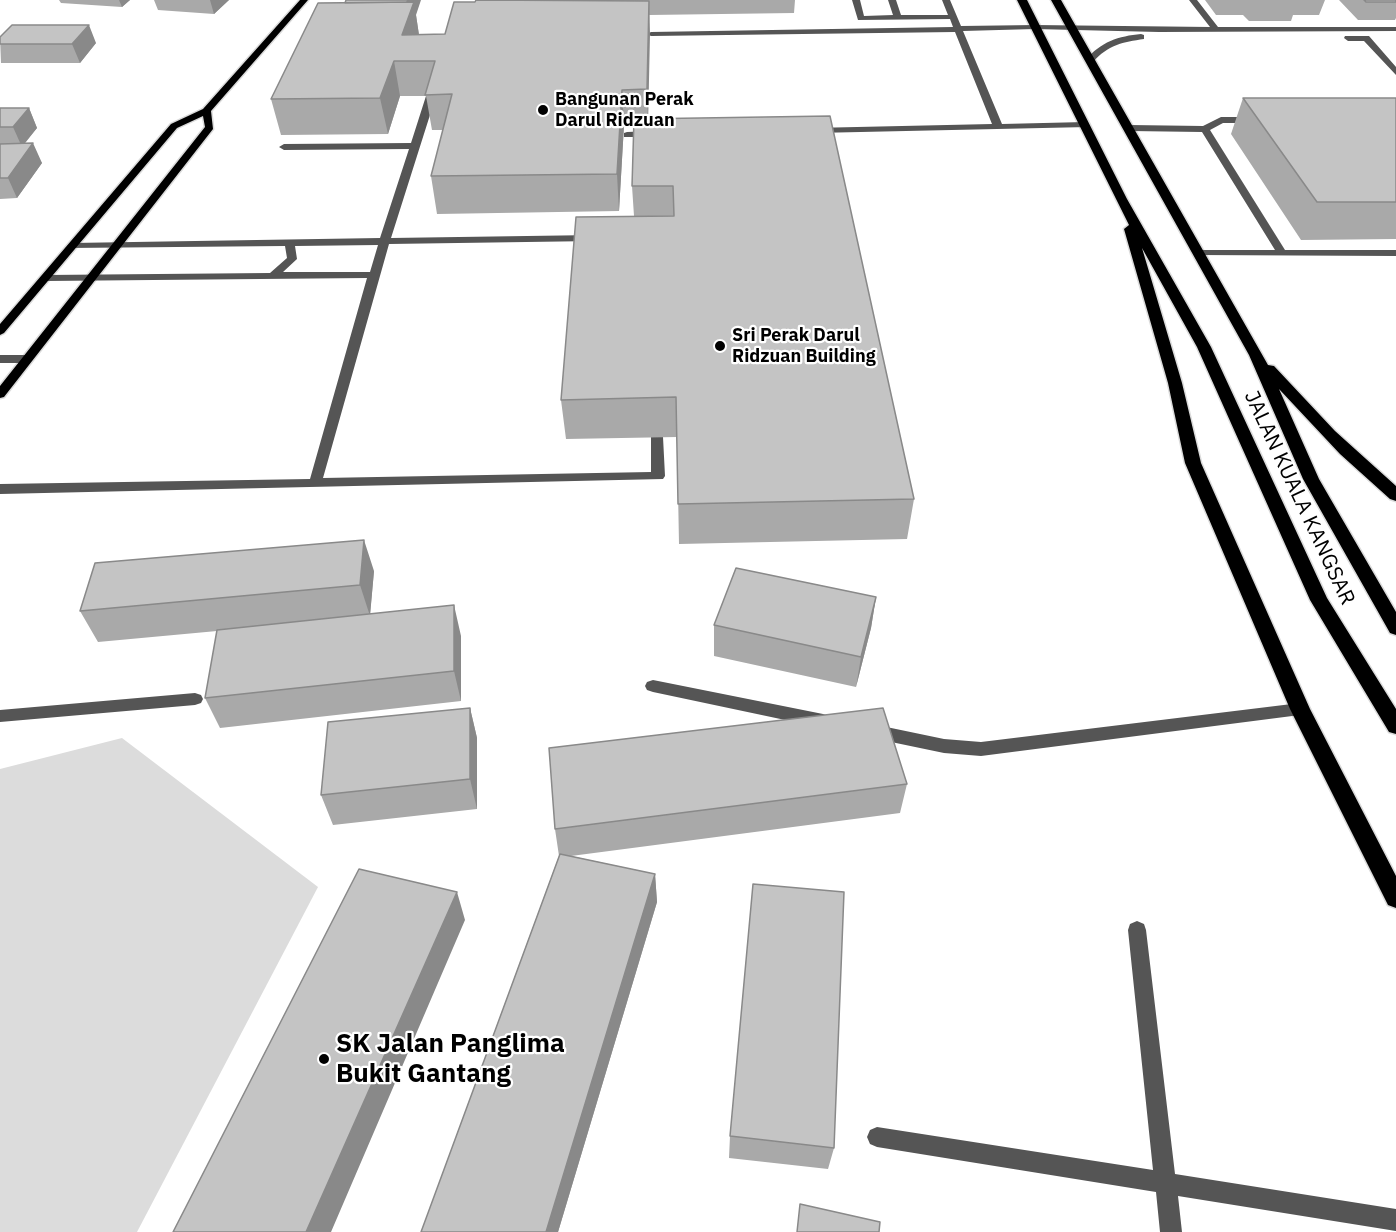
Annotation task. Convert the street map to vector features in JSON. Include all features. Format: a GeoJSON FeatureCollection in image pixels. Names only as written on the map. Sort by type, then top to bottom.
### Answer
{"type":"FeatureCollection","features":[{"type":"Feature","properties":{"kind":"highway"},"geometry":{"type":"LineString","coordinates":[[1022,0],[1121,199],[1175,383],[1193,463],[1300,709],[1396,898]]}},
{"type":"Feature","properties":{"kind":"highway"},"geometry":{"type":"LineString","coordinates":[[1056,0],[1201,253],[1256,355],[1314,421],[1353,460],[1396,495]]}},
{"type":"Feature","properties":{"kind":"highway","name":"JALAN KUALA KANGSAR"},"geometry":{"type":"LineString","coordinates":[[1121,199],[1204,347],[1319,600],[1396,726]]}},
{"type":"Feature","properties":{"kind":"highway","name":"JALAN KUALA KANGSAR"},"geometry":{"type":"LineString","coordinates":[[1256,355],[1311,479],[1396,628]]}},
{"type":"Feature","properties":{"kind":"main road"},"geometry":{"type":"LineString","coordinates":[[0,331],[174,126],[206,111],[304,0]]}},
{"type":"Feature","properties":{"kind":"main road"},"geometry":{"type":"LineString","coordinates":[[0,394],[210,127],[206,111]]}},
{"type":"Feature","properties":{"kind":"street"},"geometry":{"type":"LineString","coordinates":[[856,0],[861,18],[952,16]]}},
{"type":"Feature","properties":{"kind":"street"},"geometry":{"type":"LineString","coordinates":[[892,0],[898,17]]}},
{"type":"Feature","properties":{"kind":"street"},"geometry":{"type":"LineString","coordinates":[[946,0],[998,126]]}},
{"type":"Feature","properties":{"kind":"street"},"geometry":{"type":"LineString","coordinates":[[1192,0],[1216,30]]}},
{"type":"Feature","properties":{"kind":"street"},"geometry":{"type":"LineString","coordinates":[[651,34],[1035,27],[1216,30],[1396,28]]}},
{"type":"Feature","properties":{"kind":"street"},"geometry":{"type":"LineString","coordinates":[[1090,60],[1109,43],[1130,38],[1366,38],[1396,72]]}},
{"type":"Feature","properties":{"kind":"street"},"geometry":{"type":"LineString","coordinates":[[315,483],[374,275],[431,96]]}},
{"type":"Feature","properties":{"kind":"street"},"geometry":{"type":"LineString","coordinates":[[1130,128],[1205,129],[1221,120],[1268,120]]}},
{"type":"Feature","properties":{"kind":"street"},"geometry":{"type":"LineString","coordinates":[[807,131],[1085,125]]}},
{"type":"Feature","properties":{"kind":"street"},"geometry":{"type":"LineString","coordinates":[[1205,129],[1282,253]]}},
{"type":"Feature","properties":{"kind":"street"},"geometry":{"type":"LineString","coordinates":[[627,135],[663,134]]}},
{"type":"Feature","properties":{"kind":"street"},"geometry":{"type":"LineString","coordinates":[[284,147],[415,146]]}},
{"type":"Feature","properties":{"kind":"street"},"geometry":{"type":"LineString","coordinates":[[72,246],[607,238]]}},
{"type":"Feature","properties":{"kind":"street"},"geometry":{"type":"LineString","coordinates":[[273,276],[291,259],[292,251],[289,243]]}},
{"type":"Feature","properties":{"kind":"street"},"geometry":{"type":"LineString","coordinates":[[1201,253],[1396,253]]}},
{"type":"Feature","properties":{"kind":"street"},"geometry":{"type":"LineString","coordinates":[[46,278],[374,275]]}},
{"type":"Feature","properties":{"kind":"street"},"geometry":{"type":"LineString","coordinates":[[0,359],[27,359]]}},
{"type":"Feature","properties":{"kind":"street"},"geometry":{"type":"LineString","coordinates":[[0,489],[658,476],[657,437]]}},
{"type":"Feature","properties":{"kind":"street"},"geometry":{"type":"LineString","coordinates":[[652,686],[944,746],[981,749],[1300,709]]}},
{"type":"Feature","properties":{"kind":"street"},"geometry":{"type":"LineString","coordinates":[[0,716],[195,699]]}},
{"type":"Feature","properties":{"kind":"street"},"geometry":{"type":"LineString","coordinates":[[1137,930],[1171,1232]]}},
{"type":"Feature","properties":{"kind":"street"},"geometry":{"type":"LineString","coordinates":[[877,1137],[1396,1220]]}},
{"type":"Feature","properties":{"kind":"shaded area"},"geometry":{"type":"Polygon","coordinates":[[[122,738],[318,887],[137,1232],[0,1232],[0,769],[122,738]]]}},
{"type":"Feature","properties":{"kind":"building"},"geometry":{"type":"Polygon","coordinates":[[[346,0],[408,0],[407,2],[345,3],[346,0]]]}},
{"type":"Feature","properties":{"kind":"building","name":"Bangunan Perak Darul Ridzuan"},"geometry":{"type":"Polygon","coordinates":[[[476,0],[649,1],[647,89],[622,90],[617,174],[431,176],[452,94],[425,95],[435,61],[394,61],[380,98],[271,99],[318,3],[414,2],[402,35],[445,34],[454,2],[475,2],[476,0]]]}},
{"type":"Feature","properties":{"kind":"building"},"geometry":{"type":"Polygon","coordinates":[[[1364,0],[1396,0],[1396,2],[1366,2],[1364,0]]]}},
{"type":"Feature","properties":{"kind":"building"},"geometry":{"type":"Polygon","coordinates":[[[12,25],[89,25],[72,44],[0,44],[0,37],[12,25]]]}},
{"type":"Feature","properties":{"kind":"building"},"geometry":{"type":"Polygon","coordinates":[[[1243,98],[1396,98],[1396,202],[1317,202],[1243,98]]]}},
{"type":"Feature","properties":{"kind":"building"},"geometry":{"type":"Polygon","coordinates":[[[0,108],[29,108],[13,127],[0,127],[0,108]]]}},
{"type":"Feature","properties":{"kind":"building","name":"Sri Perak Darul Ridzuan Building"},"geometry":{"type":"Polygon","coordinates":[[[830,116],[914,499],[678,504],[676,397],[561,400],[576,217],[674,216],[673,186],[632,186],[634,119],[830,116]]]}},
{"type":"Feature","properties":{"kind":"building"},"geometry":{"type":"Polygon","coordinates":[[[33,143],[8,178],[0,178],[0,144],[33,143]]]}},
{"type":"Feature","properties":{"kind":"building"},"geometry":{"type":"Polygon","coordinates":[[[364,540],[360,585],[80,611],[95,563],[364,540]]]}},
{"type":"Feature","properties":{"kind":"building"},"geometry":{"type":"Polygon","coordinates":[[[736,568],[876,597],[861,657],[714,625],[736,568]]]}},
{"type":"Feature","properties":{"kind":"building"},"geometry":{"type":"Polygon","coordinates":[[[454,605],[454,671],[205,698],[217,630],[454,605]]]}},
{"type":"Feature","properties":{"kind":"building"},"geometry":{"type":"Polygon","coordinates":[[[470,708],[470,779],[321,795],[328,722],[470,708]]]}},
{"type":"Feature","properties":{"kind":"building"},"geometry":{"type":"Polygon","coordinates":[[[883,708],[907,784],[555,829],[549,748],[883,708]]]}},
{"type":"Feature","properties":{"kind":"building"},"geometry":{"type":"Polygon","coordinates":[[[560,854],[655,874],[546,1232],[421,1232],[560,854]]]}},
{"type":"Feature","properties":{"kind":"building"},"geometry":{"type":"Polygon","coordinates":[[[359,869],[457,892],[306,1232],[173,1232],[359,869]]]}},
{"type":"Feature","properties":{"kind":"building"},"geometry":{"type":"Polygon","coordinates":[[[753,884],[844,892],[834,1148],[730,1136],[753,884]]]}},
{"type":"Feature","properties":{"kind":"building"},"geometry":{"type":"Polygon","coordinates":[[[800,1204],[880,1222],[879,1232],[797,1232],[800,1204]]]}},
{"type":"Feature","properties":{"kind":"place","name":"Bangunan Perak Darul Ridzuan"},"geometry":{"type":"Point","coordinates":[543,110]}},
{"type":"Feature","properties":{"kind":"place","name":"Sri Perak Darul Ridzuan Building"},"geometry":{"type":"Point","coordinates":[720,346]}},
{"type":"Feature","properties":{"kind":"place","name":"SK Jalan Panglima Bukit Gantang"},"geometry":{"type":"Point","coordinates":[324,1059]}}]}
